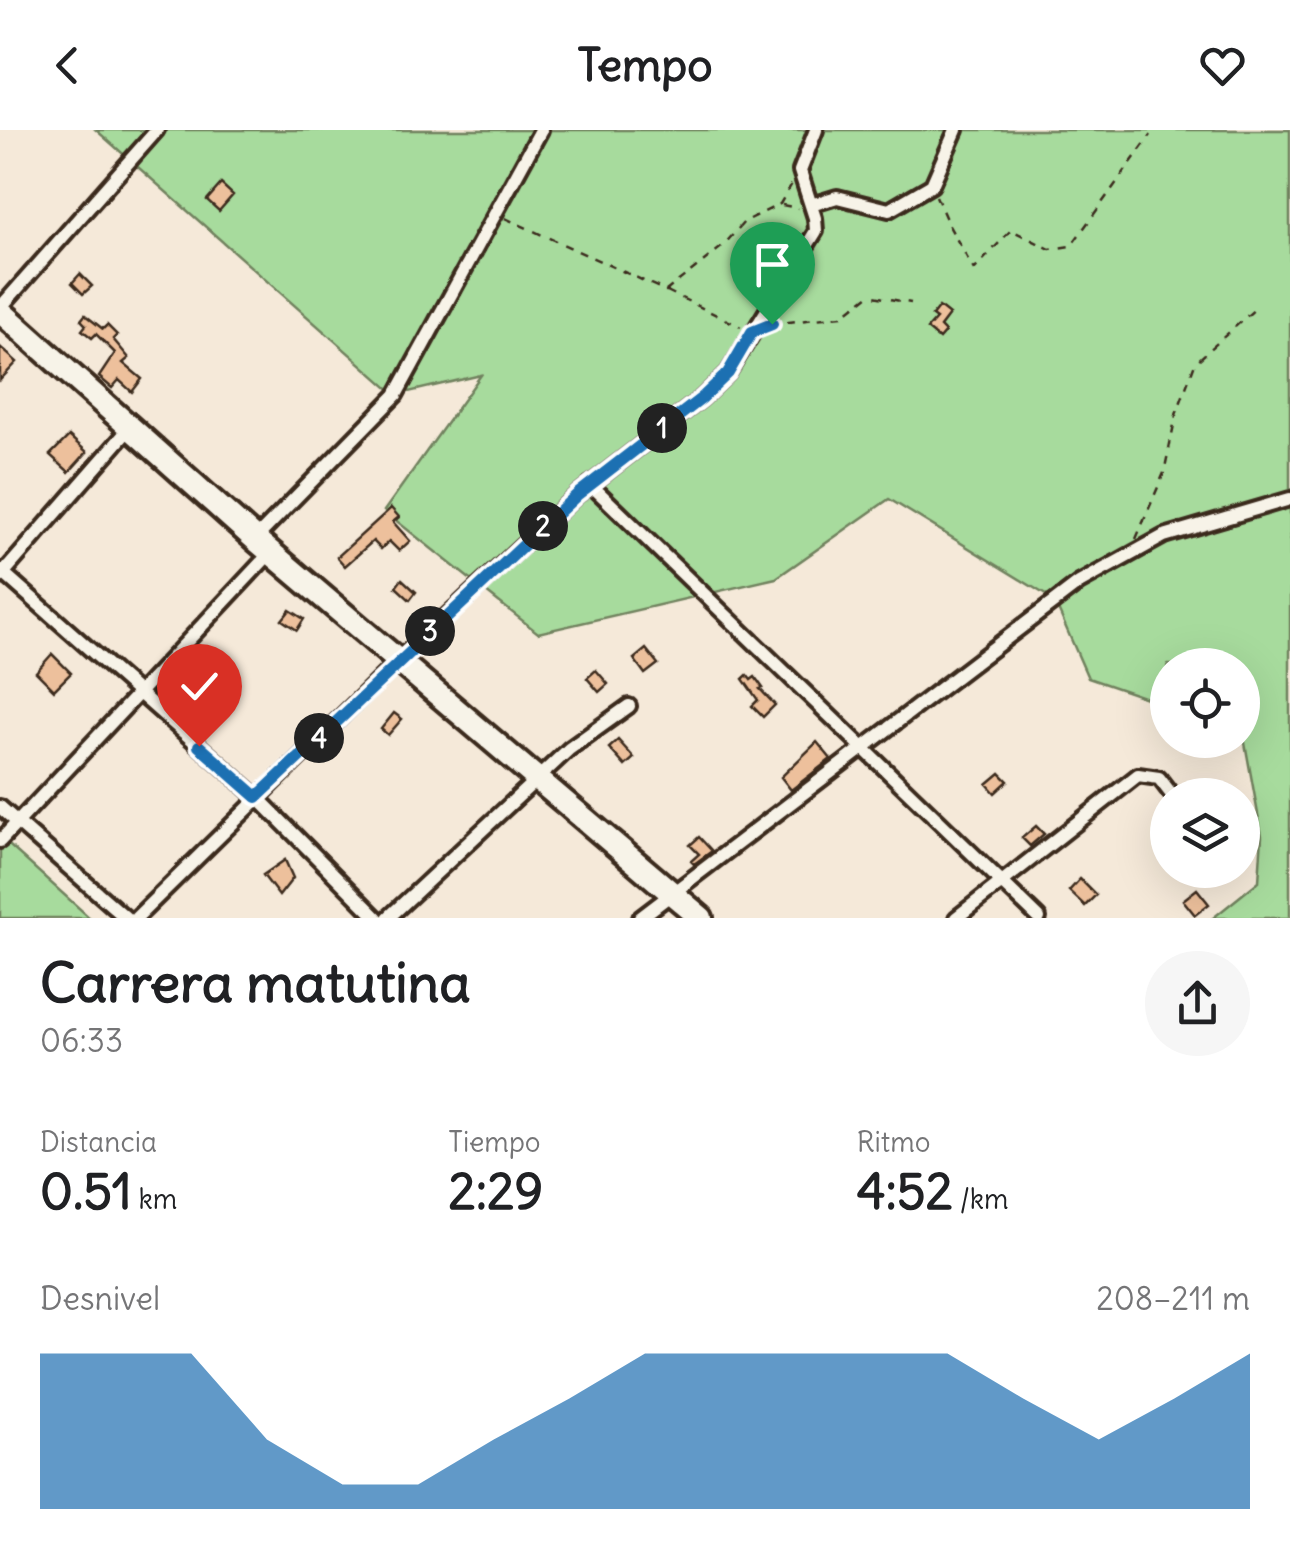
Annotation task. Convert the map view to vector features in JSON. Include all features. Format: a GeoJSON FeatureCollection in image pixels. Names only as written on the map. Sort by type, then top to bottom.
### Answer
{"type":"FeatureCollection","features":[{"type":"Feature","properties":{"kind":"highway"},"geometry":{"type":"LineString","coordinates":[[0,309],[129,429],[701,918]]}},
{"type":"Feature","properties":{"kind":"street"},"geometry":{"type":"LineString","coordinates":[[0,309],[157,130]]}},
{"type":"Feature","properties":{"kind":"street"},"geometry":{"type":"LineString","coordinates":[[0,841],[141,694],[263,544],[396,395],[541,130]]}},
{"type":"Feature","properties":{"kind":"street"},"geometry":{"type":"LineString","coordinates":[[136,918],[400,659],[590,484],[728,373],[816,231],[800,171],[816,130]]}},
{"type":"Feature","properties":{"kind":"street"},"geometry":{"type":"LineString","coordinates":[[810,205],[838,197],[889,210],[932,185],[956,130]]}},
{"type":"Feature","properties":{"kind":"street"},"geometry":{"type":"LineString","coordinates":[[129,429],[1,574],[257,797],[377,918]]}},
{"type":"Feature","properties":{"kind":"street"},"geometry":{"type":"LineString","coordinates":[[590,484],[1039,918]]}},
{"type":"Feature","properties":{"kind":"street"},"geometry":{"type":"LineString","coordinates":[[640,918],[1079,584],[1164,536],[1290,499]]}},
{"type":"Feature","properties":{"kind":"street"},"geometry":{"type":"LineString","coordinates":[[388,918],[569,750],[628,706]]}},
{"type":"Feature","properties":{"kind":"street"},"geometry":{"type":"LineString","coordinates":[[956,918],[1138,775],[1159,778]]}},
{"type":"Feature","properties":{"kind":"street"},"geometry":{"type":"LineString","coordinates":[[0,807],[126,918]]}},
{"type":"Feature","properties":{"kind":"path"},"geometry":{"type":"LineString","coordinates":[[932,185],[974,270],[1012,230],[1050,249],[1071,246],[1151,135]]}},
{"type":"Feature","properties":{"kind":"path"},"geometry":{"type":"LineString","coordinates":[[666,291],[722,246],[744,222],[780,204],[800,171]]}},
{"type":"Feature","properties":{"kind":"path"},"geometry":{"type":"LineString","coordinates":[[780,204],[794,209],[810,205]]}},
{"type":"Feature","properties":{"kind":"path"},"geometry":{"type":"LineString","coordinates":[[494,214],[752,332],[772,324],[842,316],[869,295],[911,303]]}},
{"type":"Feature","properties":{"kind":"path"},"geometry":{"type":"LineString","coordinates":[[1125,558],[1144,524],[1164,473],[1176,415],[1194,363],[1258,306]]}},
{"type":"Feature","properties":{"kind":"green space"},"geometry":{"type":"Polygon","coordinates":[[[96,130],[1290,130],[1290,918],[1213,918],[1250,888],[1260,888],[1260,778],[1251,778],[1248,758],[1260,758],[1260,648],[1150,648],[1150,699],[1088,678],[1054,600],[889,499],[776,578],[538,633],[384,511],[481,375],[396,395],[96,130]]]}},
{"type":"Feature","properties":{"kind":"green space"},"geometry":{"type":"Polygon","coordinates":[[[0,837],[90,918],[0,918],[0,837]]]}},
{"type":"Feature","properties":{"kind":"building"},"geometry":{"type":"Polygon","coordinates":[[[221,184],[233,195],[219,211],[207,200],[221,184]]]}},
{"type":"Feature","properties":{"kind":"building"},"geometry":{"type":"Polygon","coordinates":[[[80,274],[92,286],[83,294],[72,283],[80,274]]]}},
{"type":"Feature","properties":{"kind":"building"},"geometry":{"type":"Polygon","coordinates":[[[939,307],[949,315],[940,327],[945,332],[939,339],[927,329],[936,319],[932,316],[939,307]]]}},
{"type":"Feature","properties":{"kind":"building"},"geometry":{"type":"Polygon","coordinates":[[[85,315],[103,329],[107,325],[117,335],[113,339],[129,358],[123,363],[142,379],[132,392],[119,380],[112,388],[99,377],[115,353],[96,334],[92,338],[82,330],[85,315]]]}},
{"type":"Feature","properties":{"kind":"building"},"geometry":{"type":"Polygon","coordinates":[[[0,347],[17,362],[0,380],[0,347]]]}},
{"type":"Feature","properties":{"kind":"building"},"geometry":{"type":"Polygon","coordinates":[[[69,436],[87,452],[69,472],[50,455],[69,436]]]}},
{"type":"Feature","properties":{"kind":"building"},"geometry":{"type":"Polygon","coordinates":[[[391,508],[399,517],[393,522],[410,541],[399,551],[389,541],[381,549],[373,541],[345,566],[337,557],[391,508]]]}},
{"type":"Feature","properties":{"kind":"building"},"geometry":{"type":"Polygon","coordinates":[[[402,579],[416,592],[410,600],[396,587],[402,579]]]}},
{"type":"Feature","properties":{"kind":"building"},"geometry":{"type":"Polygon","coordinates":[[[290,610],[304,619],[297,630],[282,620],[290,610]]]}},
{"type":"Feature","properties":{"kind":"building"},"geometry":{"type":"Polygon","coordinates":[[[646,649],[658,664],[645,674],[634,659],[646,649]]]}},
{"type":"Feature","properties":{"kind":"building"},"geometry":{"type":"Polygon","coordinates":[[[52,654],[71,673],[54,690],[36,672],[52,654]]]}},
{"type":"Feature","properties":{"kind":"building"},"geometry":{"type":"Polygon","coordinates":[[[596,670],[608,684],[599,692],[587,678],[596,670]]]}},
{"type":"Feature","properties":{"kind":"building"},"geometry":{"type":"Polygon","coordinates":[[[747,675],[751,680],[755,677],[775,705],[763,717],[752,706],[758,700],[743,679],[747,675]]]}},
{"type":"Feature","properties":{"kind":"building"},"geometry":{"type":"Polygon","coordinates":[[[192,678],[201,684],[188,701],[179,694],[192,678]]]}},
{"type":"Feature","properties":{"kind":"building"},"geometry":{"type":"Polygon","coordinates":[[[394,713],[402,719],[388,735],[381,729],[394,713]]]}},
{"type":"Feature","properties":{"kind":"building"},"geometry":{"type":"Polygon","coordinates":[[[618,740],[634,758],[625,766],[609,748],[618,740]]]}},
{"type":"Feature","properties":{"kind":"building"},"geometry":{"type":"Polygon","coordinates":[[[817,742],[831,759],[791,790],[781,777],[817,742]]]}},
{"type":"Feature","properties":{"kind":"building"},"geometry":{"type":"Polygon","coordinates":[[[1000,773],[1008,781],[995,793],[987,784],[1000,773]]]}},
{"type":"Feature","properties":{"kind":"building"},"geometry":{"type":"Polygon","coordinates":[[[1036,826],[1044,834],[1030,846],[1022,838],[1036,826]]]}},
{"type":"Feature","properties":{"kind":"building"},"geometry":{"type":"Polygon","coordinates":[[[699,837],[712,851],[694,864],[691,861],[699,854],[690,845],[699,837]]]}},
{"type":"Feature","properties":{"kind":"building"},"geometry":{"type":"Polygon","coordinates":[[[285,860],[293,878],[279,896],[263,875],[285,860]]]}},
{"type":"Feature","properties":{"kind":"building"},"geometry":{"type":"Polygon","coordinates":[[[1080,879],[1096,895],[1085,906],[1069,891],[1080,879]]]}},
{"type":"Feature","properties":{"kind":"building"},"geometry":{"type":"Polygon","coordinates":[[[1197,889],[1209,904],[1195,915],[1183,900],[1197,889]]]}},
{"type":"Feature","properties":{"kind":"route"},"geometry":{"type":"LineString","coordinates":[[199,746],[257,797],[578,494],[702,398],[728,373],[752,332],[772,324]]}}]}
